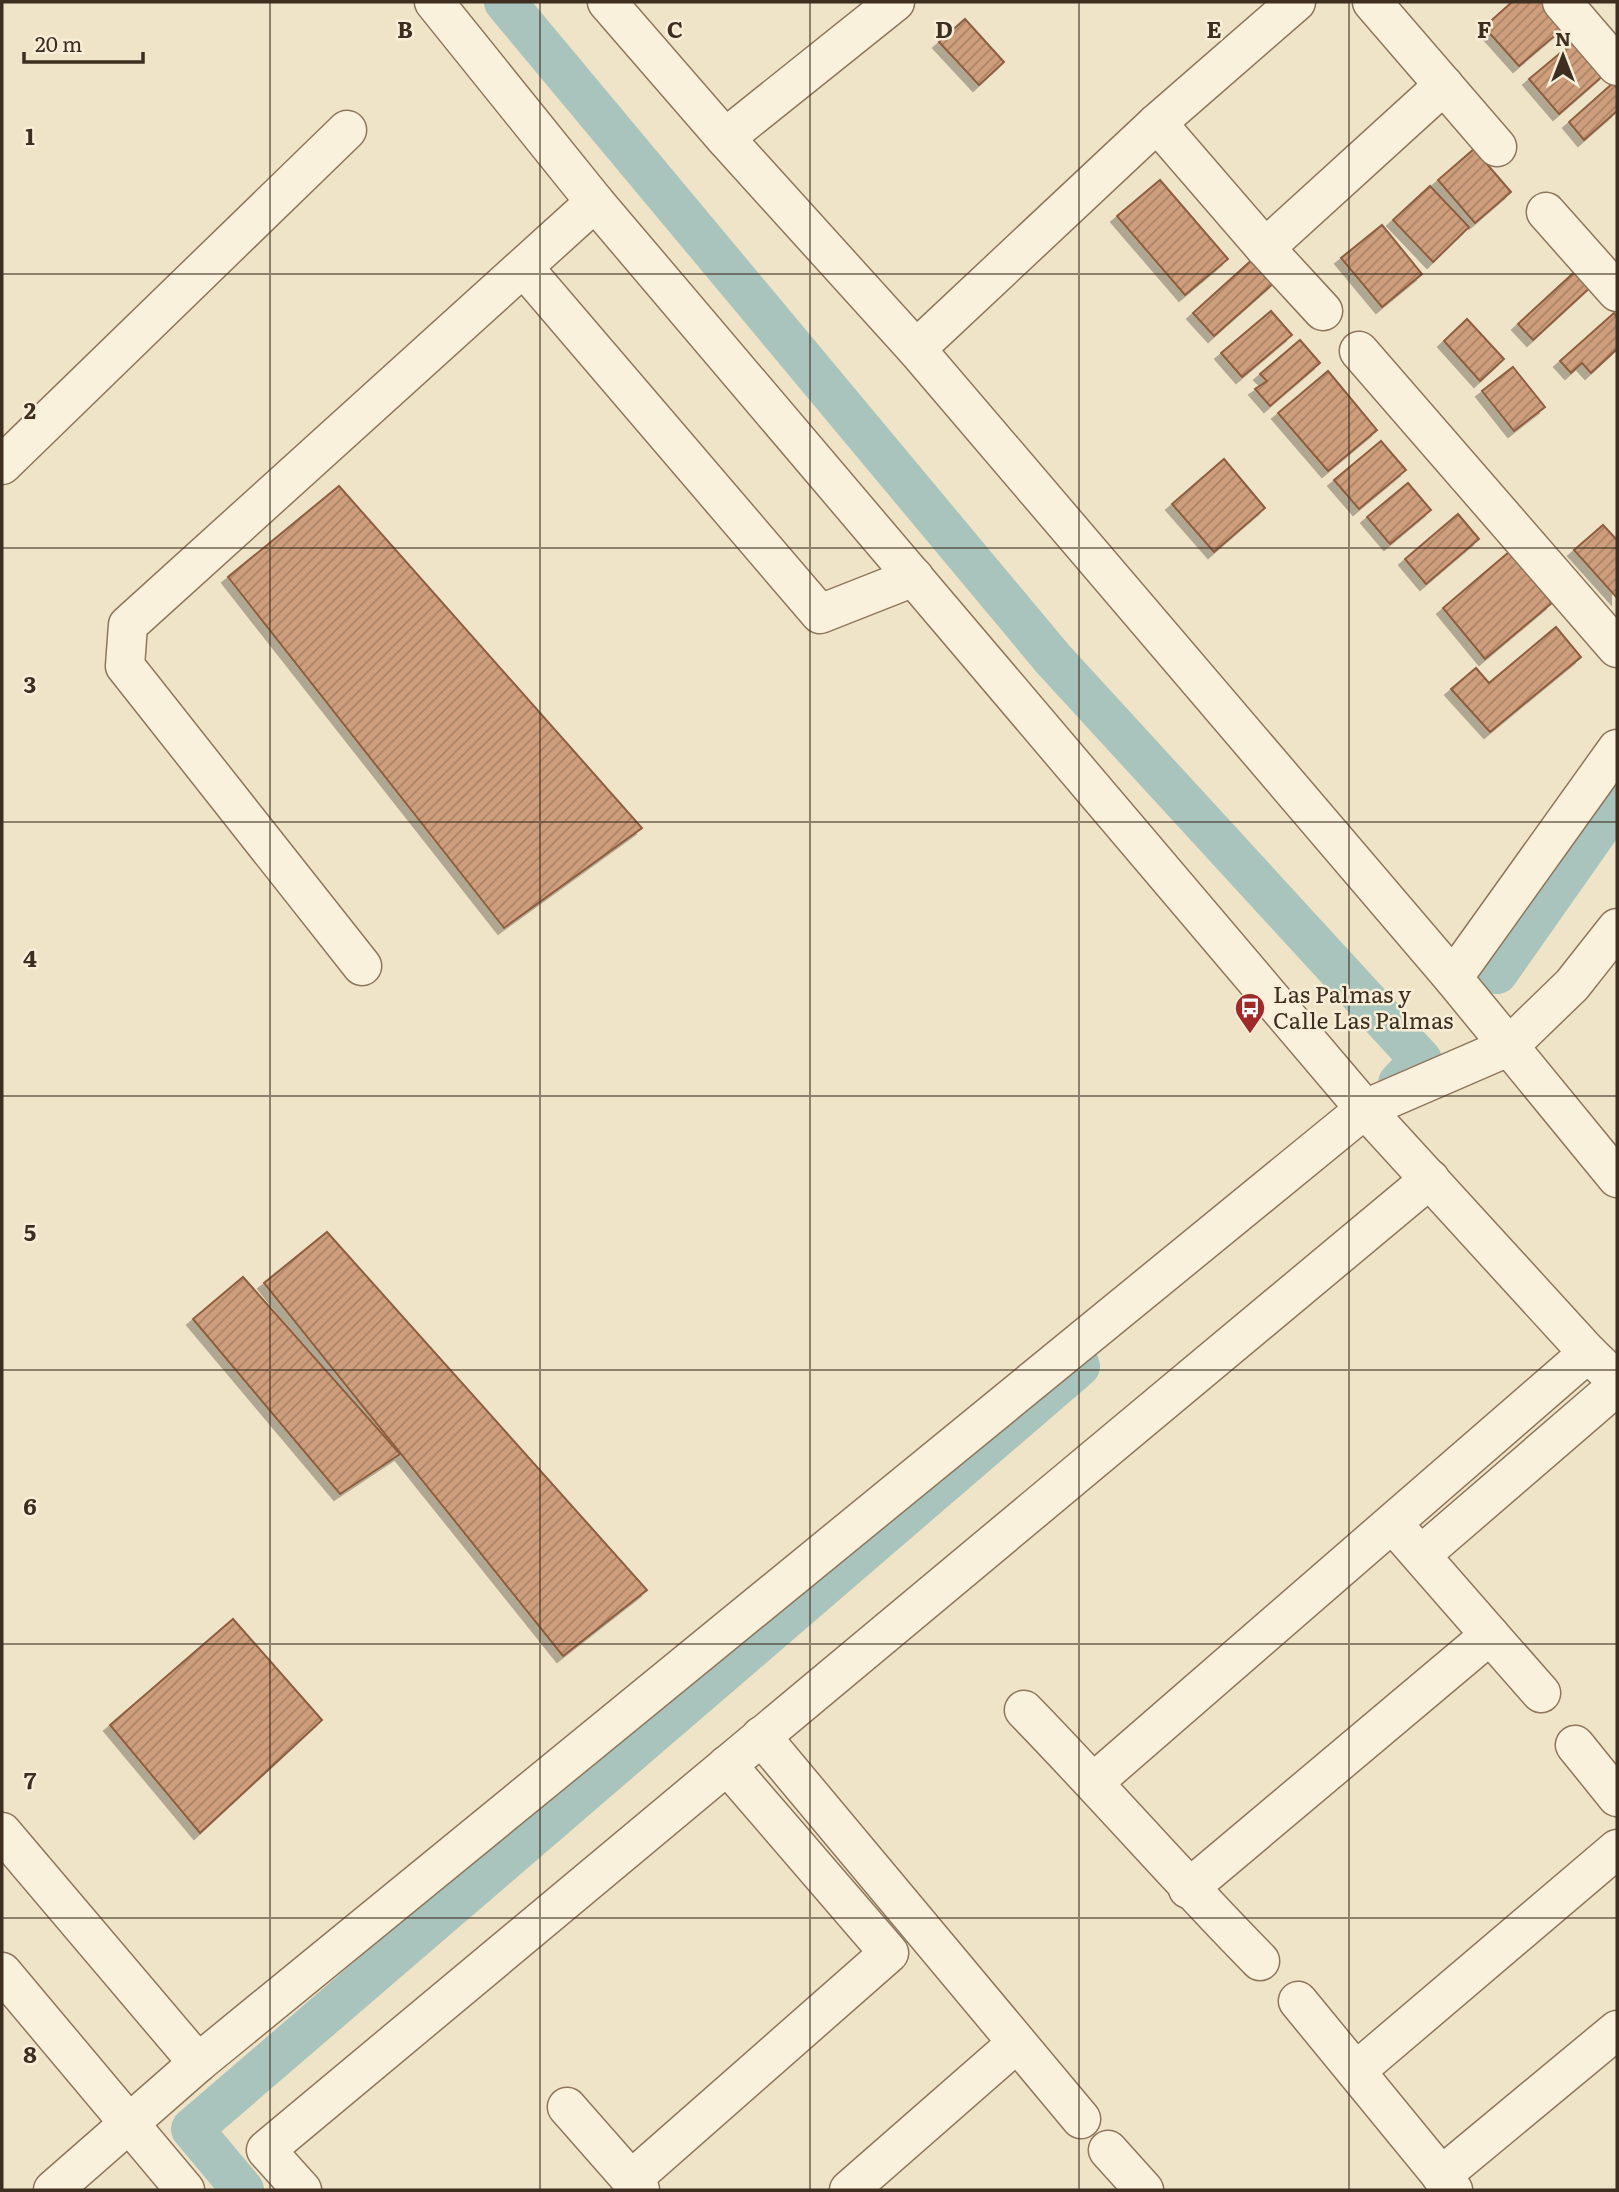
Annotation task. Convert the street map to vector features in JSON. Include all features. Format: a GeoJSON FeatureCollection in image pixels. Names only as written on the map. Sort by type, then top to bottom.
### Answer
{"type":"FeatureCollection","features":[{"type":"Feature","properties":{"kind":"street"},"geometry":{"type":"LineString","coordinates":[[434,2],[595,202],[1366,1109],[1617,1383],[1422,1555]]}},
{"type":"Feature","properties":{"kind":"street"},"geometry":{"type":"LineString","coordinates":[[607,2],[725,138],[916,349],[1452,978],[1617,1178]]}},
{"type":"Feature","properties":{"kind":"street"},"geometry":{"type":"LineString","coordinates":[[725,138],[895,2]]}},
{"type":"Feature","properties":{"kind":"street"},"geometry":{"type":"LineString","coordinates":[[916,349],[1157,123],[1296,2]]}},
{"type":"Feature","properties":{"kind":"street"},"geometry":{"type":"LineString","coordinates":[[1372,2],[1497,147]]}},
{"type":"Feature","properties":{"kind":"street"},"geometry":{"type":"LineString","coordinates":[[1562,2],[1617,66]]}},
{"type":"Feature","properties":{"kind":"street"},"geometry":{"type":"LineString","coordinates":[[1265,248],[1444,85]]}},
{"type":"Feature","properties":{"kind":"street"},"geometry":{"type":"LineString","coordinates":[[1157,123],[1323,311]]}},
{"type":"Feature","properties":{"kind":"street"},"geometry":{"type":"LineString","coordinates":[[2,465],[346,130]]}},
{"type":"Feature","properties":{"kind":"street"},"geometry":{"type":"LineString","coordinates":[[362,966],[125,666],[128,625],[595,202]]}},
{"type":"Feature","properties":{"kind":"street"},"geometry":{"type":"LineString","coordinates":[[1546,212],[1617,292]]}},
{"type":"Feature","properties":{"kind":"street"},"geometry":{"type":"LineString","coordinates":[[524,268],[820,614],[914,577]]}},
{"type":"Feature","properties":{"kind":"street"},"geometry":{"type":"LineString","coordinates":[[1359,351],[1617,648]]}},
{"type":"Feature","properties":{"kind":"street"},"geometry":{"type":"LineString","coordinates":[[1452,978],[1617,749]]}},
{"type":"Feature","properties":{"kind":"street"},"geometry":{"type":"LineString","coordinates":[[52,2190],[198,2063],[1366,1109],[1508,1047],[1572,985],[1616,932]]}},
{"type":"Feature","properties":{"kind":"street"},"geometry":{"type":"LineString","coordinates":[[302,2190],[266,2150],[1430,1179]]}},
{"type":"Feature","properties":{"kind":"street"},"geometry":{"type":"LineString","coordinates":[[1094,1782],[1588,1353]]}},
{"type":"Feature","properties":{"kind":"street"},"geometry":{"type":"LineString","coordinates":[[1393,1524],[1541,1693]]}},
{"type":"Feature","properties":{"kind":"street"},"geometry":{"type":"LineString","coordinates":[[1188,1889],[1490,1635]]}},
{"type":"Feature","properties":{"kind":"street"},"geometry":{"type":"LineString","coordinates":[[1024,1710],[1094,1782],[1188,1889],[1260,1961]]}},
{"type":"Feature","properties":{"kind":"street"},"geometry":{"type":"LineString","coordinates":[[761,1736],[1081,2119]]}},
{"type":"Feature","properties":{"kind":"street"},"geometry":{"type":"LineString","coordinates":[[1575,1745],[1617,1797]]}},
{"type":"Feature","properties":{"kind":"street"},"geometry":{"type":"LineString","coordinates":[[567,2107],[636,2185],[889,1953],[727,1765]]}},
{"type":"Feature","properties":{"kind":"street"},"geometry":{"type":"LineString","coordinates":[[2,1832],[198,2063]]}},
{"type":"Feature","properties":{"kind":"street"},"geometry":{"type":"LineString","coordinates":[[1356,2071],[1617,1849]]}},
{"type":"Feature","properties":{"kind":"street"},"geometry":{"type":"LineString","coordinates":[[2,1972],[185,2190]]}},
{"type":"Feature","properties":{"kind":"street"},"geometry":{"type":"LineString","coordinates":[[1298,2001],[1447,2183],[1617,2030]]}},
{"type":"Feature","properties":{"kind":"street"},"geometry":{"type":"LineString","coordinates":[[849,2190],[1017,2043]]}},
{"type":"Feature","properties":{"kind":"street"},"geometry":{"type":"LineString","coordinates":[[1108,2150],[1144,2190]]}},
{"type":"Feature","properties":{"kind":"building"},"geometry":{"type":"Polygon","coordinates":[[[1512,2],[1544,2],[1566,26],[1519,66],[1484,27],[1512,2]]]}},
{"type":"Feature","properties":{"kind":"building"},"geometry":{"type":"Polygon","coordinates":[[[965,19],[1004,62],[979,85],[939,42],[965,19]]]}},
{"type":"Feature","properties":{"kind":"building"},"geometry":{"type":"Polygon","coordinates":[[[1576,40],[1605,74],[1559,114],[1529,79],[1576,40]]]}},
{"type":"Feature","properties":{"kind":"building"},"geometry":{"type":"Polygon","coordinates":[[[1613,83],[1617,88],[1617,111],[1584,140],[1569,122],[1613,83]]]}},
{"type":"Feature","properties":{"kind":"building"},"geometry":{"type":"Polygon","coordinates":[[[1474,149],[1511,192],[1475,223],[1438,180],[1474,149]]]}},
{"type":"Feature","properties":{"kind":"building"},"geometry":{"type":"Polygon","coordinates":[[[1160,180],[1228,259],[1185,295],[1117,216],[1160,180]]]}},
{"type":"Feature","properties":{"kind":"building"},"geometry":{"type":"Polygon","coordinates":[[[1430,186],[1469,227],[1433,262],[1393,220],[1430,186]]]}},
{"type":"Feature","properties":{"kind":"building"},"geometry":{"type":"Polygon","coordinates":[[[1382,225],[1422,274],[1382,307],[1341,258],[1382,225]]]}},
{"type":"Feature","properties":{"kind":"building"},"geometry":{"type":"Polygon","coordinates":[[[1254,258],[1275,282],[1214,336],[1193,313],[1254,258]]]}},
{"type":"Feature","properties":{"kind":"building"},"geometry":{"type":"Polygon","coordinates":[[[1581,266],[1596,282],[1533,340],[1518,324],[1581,266]]]}},
{"type":"Feature","properties":{"kind":"building"},"geometry":{"type":"Polygon","coordinates":[[[1271,311],[1292,335],[1242,377],[1221,353],[1271,311]]]}},
{"type":"Feature","properties":{"kind":"building"},"geometry":{"type":"Polygon","coordinates":[[[1614,313],[1617,317],[1617,349],[1591,373],[1582,363],[1571,373],[1560,361],[1614,313]]]}},
{"type":"Feature","properties":{"kind":"building"},"geometry":{"type":"Polygon","coordinates":[[[1467,319],[1504,359],[1480,381],[1444,341],[1467,319]]]}},
{"type":"Feature","properties":{"kind":"building"},"geometry":{"type":"Polygon","coordinates":[[[1300,340],[1320,363],[1270,406],[1255,389],[1267,381],[1260,374],[1300,340]]]}},
{"type":"Feature","properties":{"kind":"building"},"geometry":{"type":"Polygon","coordinates":[[[1513,367],[1545,407],[1514,431],[1482,391],[1513,367]]]}},
{"type":"Feature","properties":{"kind":"building"},"geometry":{"type":"Polygon","coordinates":[[[1328,371],[1377,430],[1328,471],[1278,413],[1328,371]]]}},
{"type":"Feature","properties":{"kind":"building"},"geometry":{"type":"Polygon","coordinates":[[[1381,441],[1406,470],[1359,509],[1334,480],[1381,441]]]}},
{"type":"Feature","properties":{"kind":"building"},"geometry":{"type":"Polygon","coordinates":[[[1224,459],[1265,508],[1214,552],[1172,504],[1224,459]]]}},
{"type":"Feature","properties":{"kind":"building"},"geometry":{"type":"Polygon","coordinates":[[[1408,483],[1431,510],[1390,544],[1367,517],[1408,483]]]}},
{"type":"Feature","properties":{"kind":"building"},"geometry":{"type":"Polygon","coordinates":[[[339,486],[642,828],[504,928],[228,577],[339,486]]]}},
{"type":"Feature","properties":{"kind":"building"},"geometry":{"type":"Polygon","coordinates":[[[1458,514],[1479,539],[1426,584],[1405,559],[1458,514]]]}},
{"type":"Feature","properties":{"kind":"building"},"geometry":{"type":"Polygon","coordinates":[[[1603,525],[1617,540],[1617,598],[1574,550],[1603,525]]]}},
{"type":"Feature","properties":{"kind":"building"},"geometry":{"type":"Polygon","coordinates":[[[1509,552],[1552,603],[1485,659],[1443,608],[1509,552]]]}},
{"type":"Feature","properties":{"kind":"building"},"geometry":{"type":"Polygon","coordinates":[[[1556,627],[1581,657],[1490,732],[1451,689],[1476,668],[1489,683],[1556,627]]]}},
{"type":"Feature","properties":{"kind":"building"},"geometry":{"type":"Polygon","coordinates":[[[327,1232],[647,1590],[563,1656],[264,1283],[327,1232]]]}},
{"type":"Feature","properties":{"kind":"building"},"geometry":{"type":"Polygon","coordinates":[[[243,1277],[400,1454],[340,1494],[193,1319],[243,1277]]]}},
{"type":"Feature","properties":{"kind":"building"},"geometry":{"type":"Polygon","coordinates":[[[233,1619],[322,1720],[200,1833],[110,1725],[233,1619]]]}},
{"type":"Feature","properties":{"kind":"waterway"},"geometry":{"type":"LineString","coordinates":[[505,2],[1053,659],[1421,1060],[1399,1083]]}},
{"type":"Feature","properties":{"kind":"waterway"},"geometry":{"type":"LineString","coordinates":[[1497,973],[1617,802]]}},
{"type":"Feature","properties":{"kind":"waterway"},"geometry":{"type":"LineString","coordinates":[[243,2190],[192,2129],[1079,1366]]}},
{"type":"Feature","properties":{"kind":"place","name":"Las Palmas y Calle Las Palmas"},"geometry":{"type":"Point","coordinates":[1250,1035]}}]}
